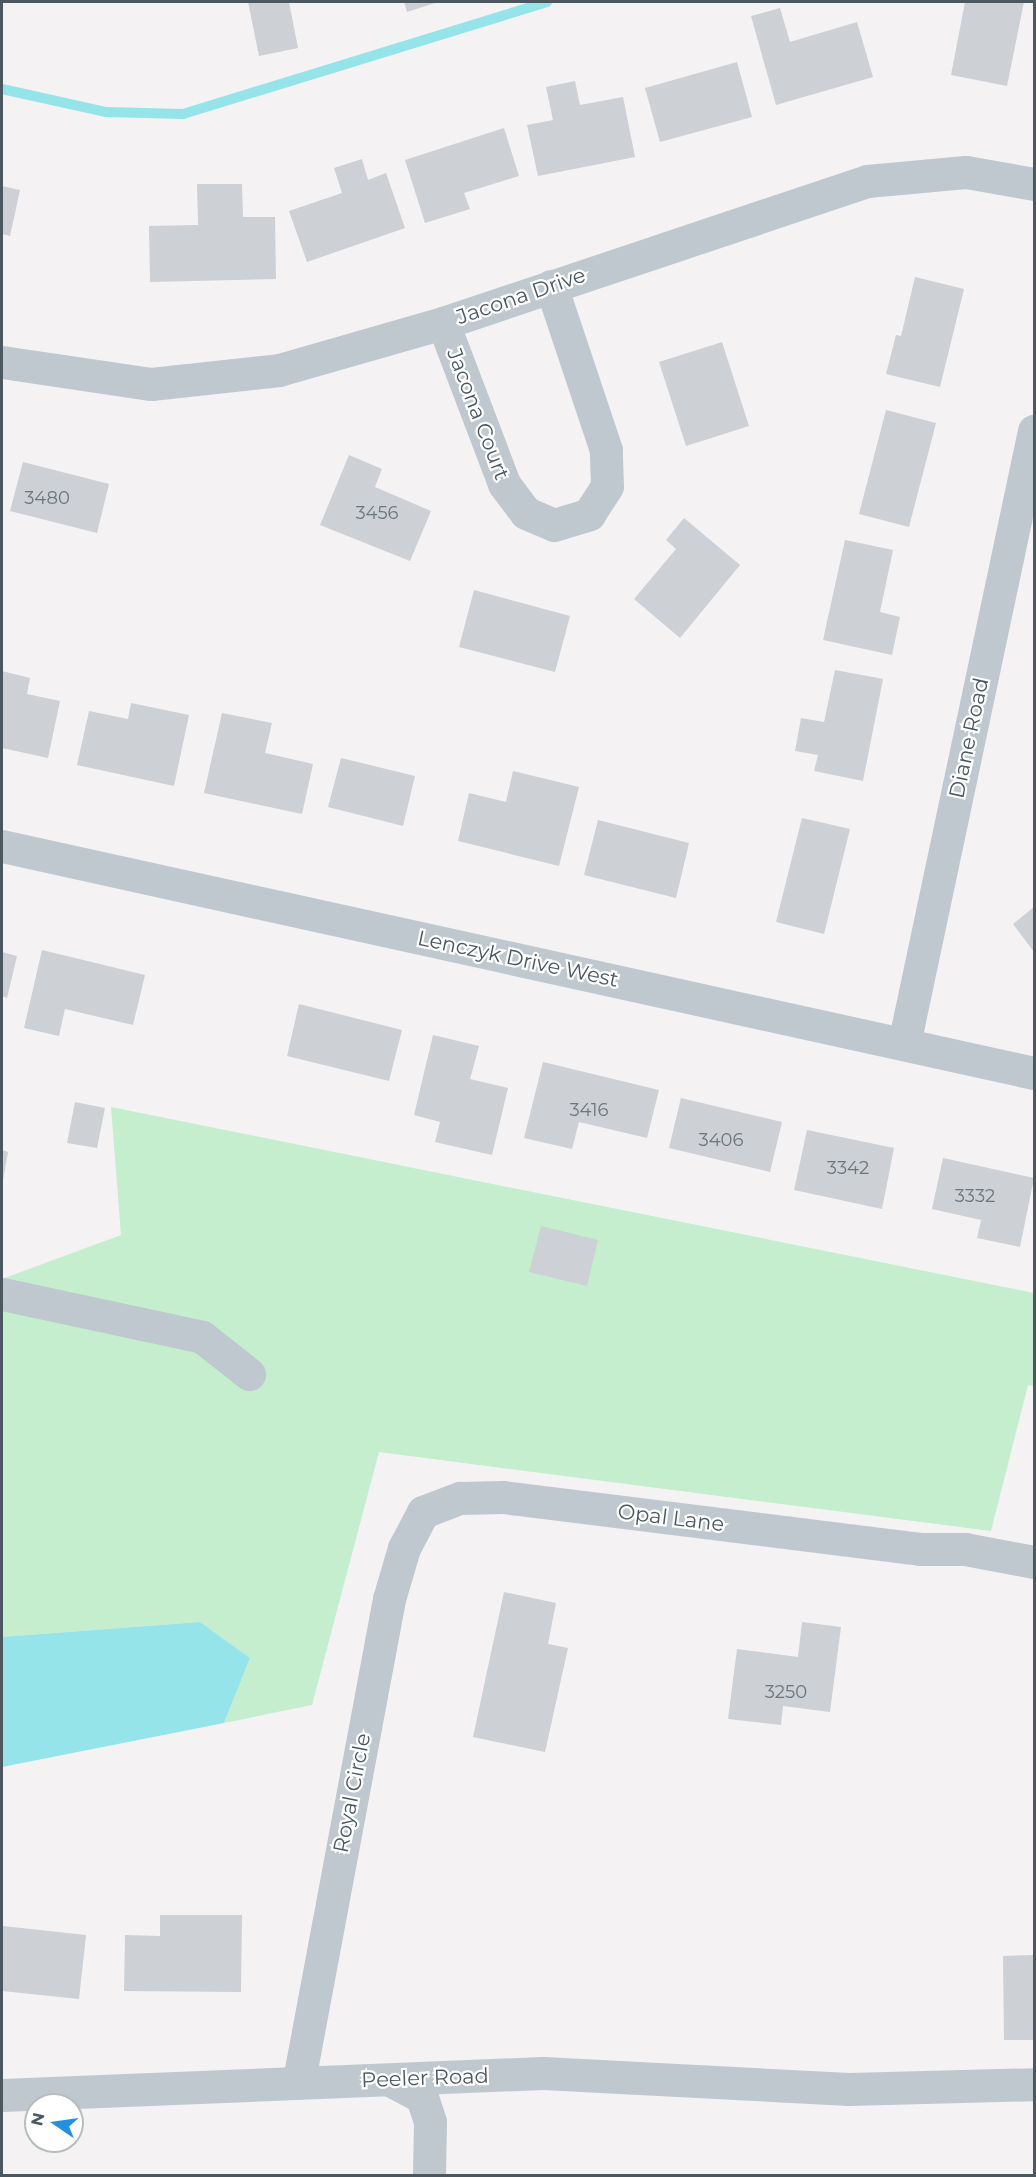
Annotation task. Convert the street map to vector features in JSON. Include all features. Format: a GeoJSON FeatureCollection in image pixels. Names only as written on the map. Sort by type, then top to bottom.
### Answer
{"type":"FeatureCollection","features":[{"type":"Feature","properties":{"kind":"street","name":"Jacona Drive"},"geometry":{"type":"LineString","coordinates":[[2,362],[151,384],[279,370],[443,323],[867,181],[966,172],[1035,184]]}},
{"type":"Feature","properties":{"kind":"street","name":"Jacona Court"},"geometry":{"type":"LineString","coordinates":[[443,323],[504,484],[526,513],[554,525],[589,514],[607,486],[606,450],[550,286]]}},
{"type":"Feature","properties":{"kind":"street","name":"Diane Road"},"geometry":{"type":"LineString","coordinates":[[904,1044],[1035,431]]}},
{"type":"Feature","properties":{"kind":"street","name":"Lenczyk Drive West"},"geometry":{"type":"LineString","coordinates":[[2,846],[1035,1073]]}},
{"type":"Feature","properties":{"kind":"street"},"geometry":{"type":"LineString","coordinates":[[2,1294],[202,1336],[249,1374]]}},
{"type":"Feature","properties":{"kind":"street","name":"Opal Lane"},"geometry":{"type":"LineString","coordinates":[[423,1512],[460,1498],[503,1497],[920,1549],[965,1549],[1035,1562]]}},
{"type":"Feature","properties":{"kind":"street","name":"Royal Circle"},"geometry":{"type":"LineString","coordinates":[[299,2080],[389,1599],[404,1548],[423,1512]]}},
{"type":"Feature","properties":{"kind":"street","name":"Peeler Road"},"geometry":{"type":"LineString","coordinates":[[2,2095],[299,2080],[390,2080],[543,2073],[849,2090],[1035,2084]]}},
{"type":"Feature","properties":{"kind":"street"},"geometry":{"type":"LineString","coordinates":[[390,2080],[422,2097],[430,2122],[429,2175]]}},
{"type":"Feature","properties":{"kind":"green space"},"geometry":{"type":"Polygon","coordinates":[[[111,1107],[1034,1293],[1034,1386],[1028,1385],[991,1531],[379,1452],[312,1705],[224,1723],[250,1658],[200,1622],[2,1637],[2,1279],[121,1235],[111,1107]]]}},
{"type":"Feature","properties":{"kind":"water"},"geometry":{"type":"Polygon","coordinates":[[[200,1622],[250,1658],[224,1723],[2,1767],[2,1637],[200,1622]]]}},
{"type":"Feature","properties":{"kind":"building"},"geometry":{"type":"Polygon","coordinates":[[[248,2],[289,2],[298,48],[259,56],[248,2]]]}},
{"type":"Feature","properties":{"kind":"building"},"geometry":{"type":"Polygon","coordinates":[[[404,2],[438,2],[407,12],[404,2]]]}},
{"type":"Feature","properties":{"kind":"building"},"geometry":{"type":"Polygon","coordinates":[[[965,2],[1024,2],[1007,86],[951,75],[965,2]]]}},
{"type":"Feature","properties":{"kind":"building"},"geometry":{"type":"Polygon","coordinates":[[[780,8],[790,42],[857,22],[873,77],[776,105],[751,16],[780,8]]]}},
{"type":"Feature","properties":{"kind":"building"},"geometry":{"type":"Polygon","coordinates":[[[737,62],[752,117],[660,142],[645,88],[737,62]]]}},
{"type":"Feature","properties":{"kind":"building"},"geometry":{"type":"Polygon","coordinates":[[[575,81],[580,105],[623,97],[635,157],[538,176],[527,125],[553,120],[546,87],[575,81]]]}},
{"type":"Feature","properties":{"kind":"building"},"geometry":{"type":"Polygon","coordinates":[[[504,128],[519,176],[464,193],[470,209],[425,223],[405,160],[504,128]]]}},
{"type":"Feature","properties":{"kind":"building"},"geometry":{"type":"Polygon","coordinates":[[[362,159],[368,180],[386,173],[405,228],[307,262],[289,211],[342,193],[334,168],[362,159]]]}},
{"type":"Feature","properties":{"kind":"building"},"geometry":{"type":"Polygon","coordinates":[[[197,184],[242,184],[243,217],[275,217],[276,279],[150,282],[149,226],[198,225],[197,184]]]}},
{"type":"Feature","properties":{"kind":"building"},"geometry":{"type":"Polygon","coordinates":[[[2,186],[20,190],[10,236],[2,234],[2,186]]]}},
{"type":"Feature","properties":{"kind":"building"},"geometry":{"type":"Polygon","coordinates":[[[915,277],[964,289],[940,387],[886,374],[896,335],[901,336],[915,277]]]}},
{"type":"Feature","properties":{"kind":"building"},"geometry":{"type":"Polygon","coordinates":[[[722,342],[749,426],[686,446],[659,362],[722,342]]]}},
{"type":"Feature","properties":{"kind":"building"},"geometry":{"type":"Polygon","coordinates":[[[886,410],[936,423],[909,527],[859,514],[886,410]]]}},
{"type":"Feature","properties":{"kind":"building"},"geometry":{"type":"Polygon","coordinates":[[[349,455],[382,469],[375,487],[431,511],[410,561],[320,525],[349,455]]]}},
{"type":"Feature","properties":{"kind":"building"},"geometry":{"type":"Polygon","coordinates":[[[23,462],[109,484],[97,533],[10,511],[23,462]]]}},
{"type":"Feature","properties":{"kind":"building"},"geometry":{"type":"Polygon","coordinates":[[[684,518],[740,565],[680,638],[634,599],[676,549],[666,540],[684,518]]]}},
{"type":"Feature","properties":{"kind":"building"},"geometry":{"type":"Polygon","coordinates":[[[845,540],[893,550],[880,612],[900,617],[892,655],[823,640],[845,540]]]}},
{"type":"Feature","properties":{"kind":"building"},"geometry":{"type":"Polygon","coordinates":[[[474,590],[570,616],[555,672],[459,647],[474,590]]]}},
{"type":"Feature","properties":{"kind":"building"},"geometry":{"type":"Polygon","coordinates":[[[835,670],[883,679],[863,781],[814,771],[818,755],[795,751],[801,718],[824,722],[835,670]]]}},
{"type":"Feature","properties":{"kind":"building"},"geometry":{"type":"Polygon","coordinates":[[[2,671],[30,678],[27,694],[60,701],[48,758],[2,748],[2,671]]]}},
{"type":"Feature","properties":{"kind":"building"},"geometry":{"type":"Polygon","coordinates":[[[131,703],[189,715],[174,786],[77,765],[89,711],[128,719],[131,703]]]}},
{"type":"Feature","properties":{"kind":"building"},"geometry":{"type":"Polygon","coordinates":[[[222,713],[272,723],[265,753],[313,764],[302,814],[204,793],[222,713]]]}},
{"type":"Feature","properties":{"kind":"building"},"geometry":{"type":"Polygon","coordinates":[[[341,758],[415,776],[403,826],[328,807],[341,758]]]}},
{"type":"Feature","properties":{"kind":"building"},"geometry":{"type":"Polygon","coordinates":[[[513,771],[579,787],[559,866],[458,841],[469,793],[506,802],[513,771]]]}},
{"type":"Feature","properties":{"kind":"building"},"geometry":{"type":"Polygon","coordinates":[[[802,818],[850,829],[824,934],[776,922],[802,818]]]}},
{"type":"Feature","properties":{"kind":"building"},"geometry":{"type":"Polygon","coordinates":[[[598,820],[689,843],[676,898],[584,875],[598,820]]]}},
{"type":"Feature","properties":{"kind":"building"},"geometry":{"type":"Polygon","coordinates":[[[1034,907],[1034,952],[1013,924],[1034,907]]]}},
{"type":"Feature","properties":{"kind":"building"},"geometry":{"type":"Polygon","coordinates":[[[42,950],[145,975],[133,1025],[65,1009],[59,1036],[24,1028],[42,950]]]}},
{"type":"Feature","properties":{"kind":"building"},"geometry":{"type":"Polygon","coordinates":[[[2,952],[17,956],[7,998],[2,996],[2,952]]]}},
{"type":"Feature","properties":{"kind":"building"},"geometry":{"type":"Polygon","coordinates":[[[299,1004],[402,1030],[389,1081],[287,1056],[299,1004]]]}},
{"type":"Feature","properties":{"kind":"building"},"geometry":{"type":"Polygon","coordinates":[[[433,1035],[479,1046],[470,1079],[508,1088],[492,1155],[435,1142],[440,1122],[414,1115],[433,1035]]]}},
{"type":"Feature","properties":{"kind":"building"},"geometry":{"type":"Polygon","coordinates":[[[543,1062],[659,1090],[647,1138],[579,1122],[572,1149],[524,1138],[543,1062]]]}},
{"type":"Feature","properties":{"kind":"building"},"geometry":{"type":"Polygon","coordinates":[[[681,1098],[782,1122],[770,1172],[669,1148],[681,1098]]]}},
{"type":"Feature","properties":{"kind":"building"},"geometry":{"type":"Polygon","coordinates":[[[75,1102],[105,1108],[97,1148],[67,1143],[75,1102]]]}},
{"type":"Feature","properties":{"kind":"building"},"geometry":{"type":"Polygon","coordinates":[[[807,1130],[894,1148],[882,1209],[794,1190],[807,1130]]]}},
{"type":"Feature","properties":{"kind":"building"},"geometry":{"type":"Polygon","coordinates":[[[2,1150],[8,1152],[3,1180],[2,1179],[2,1150]]]}},
{"type":"Feature","properties":{"kind":"building"},"geometry":{"type":"Polygon","coordinates":[[[943,1158],[1034,1178],[1020,1247],[977,1238],[981,1220],[932,1209],[943,1158]]]}},
{"type":"Feature","properties":{"kind":"building"},"geometry":{"type":"Polygon","coordinates":[[[541,1226],[598,1240],[587,1286],[529,1272],[541,1226]]]}},
{"type":"Feature","properties":{"kind":"building"},"geometry":{"type":"Polygon","coordinates":[[[504,1592],[556,1603],[548,1644],[568,1648],[545,1752],[473,1737],[504,1592]]]}},
{"type":"Feature","properties":{"kind":"building"},"geometry":{"type":"Polygon","coordinates":[[[802,1622],[841,1627],[830,1712],[783,1706],[781,1725],[728,1719],[737,1649],[798,1657],[802,1622]]]}},
{"type":"Feature","properties":{"kind":"building"},"geometry":{"type":"Polygon","coordinates":[[[160,1915],[242,1915],[241,1992],[124,1991],[125,1935],[160,1936],[160,1915]]]}},
{"type":"Feature","properties":{"kind":"building"},"geometry":{"type":"Polygon","coordinates":[[[3,1926],[86,1935],[79,1999],[2,1991],[3,1926]]]}},
{"type":"Feature","properties":{"kind":"building"},"geometry":{"type":"Polygon","coordinates":[[[1034,1955],[1034,2040],[1004,2040],[1003,1956],[1034,1955]]]}},
{"type":"Feature","properties":{"kind":"waterway"},"geometry":{"type":"LineString","coordinates":[[2,89],[106,112],[183,114],[547,2]]}}]}
